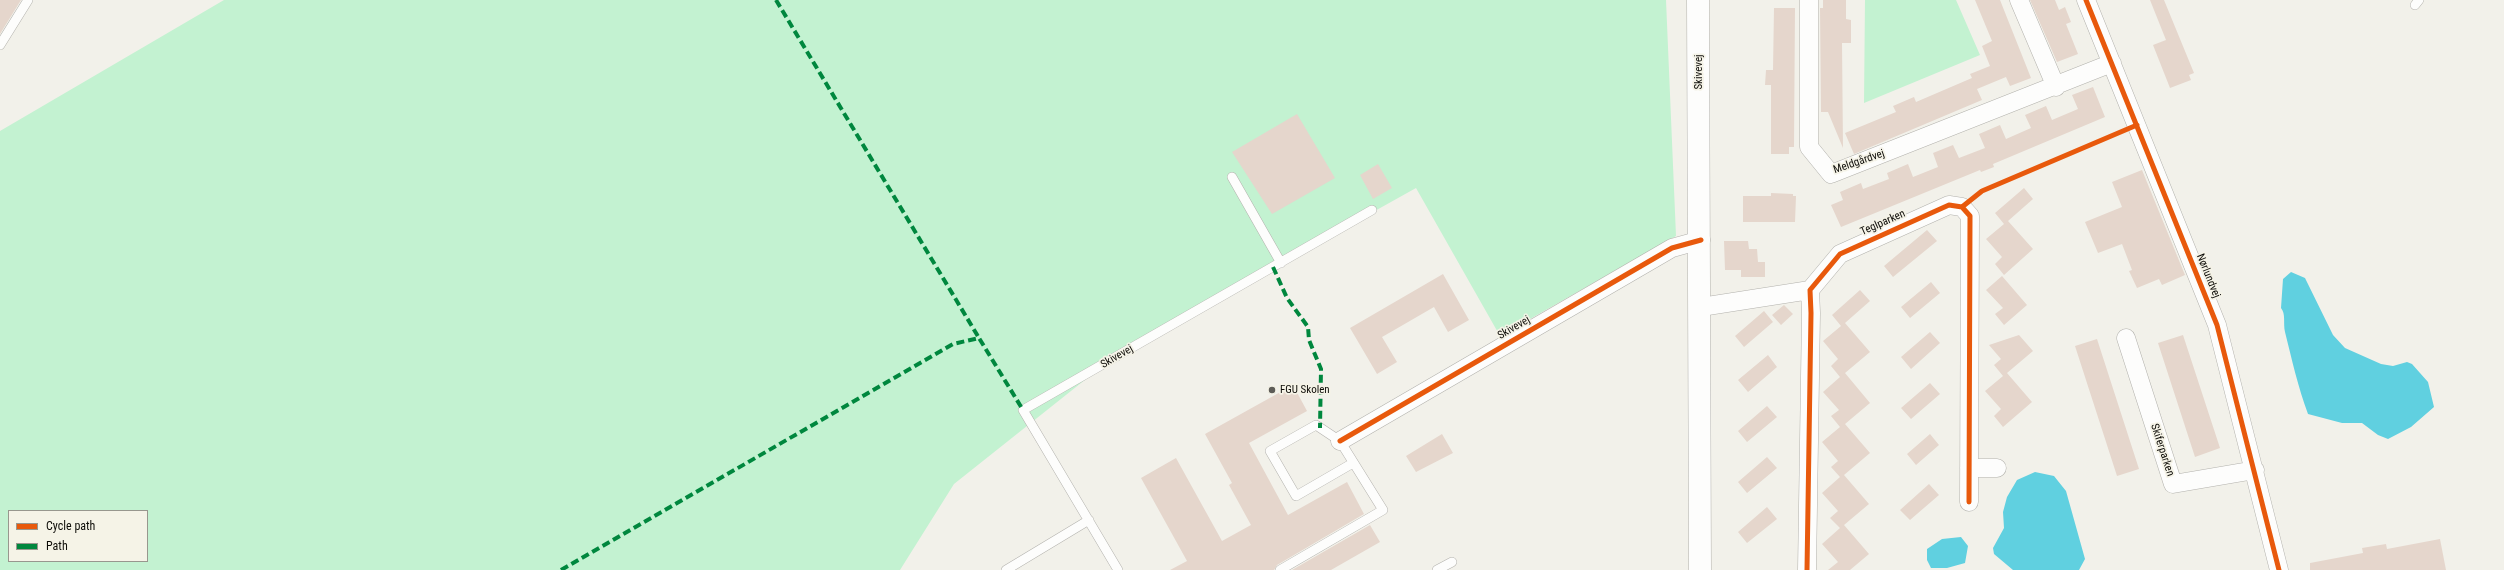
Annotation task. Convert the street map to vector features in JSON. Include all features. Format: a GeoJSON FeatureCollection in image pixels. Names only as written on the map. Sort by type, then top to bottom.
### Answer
{"type":"FeatureCollection","features":[{"type":"Feature","properties":{"kind":"street","name":"Skivevej"},"geometry":{"type":"LineString","coordinates":[[1698,0],[1701,240],[1700,570]]}},
{"type":"Feature","properties":{"kind":"street","name":"Meldgårdvej"},"geometry":{"type":"LineString","coordinates":[[1809,0],[1809,147],[1831,174],[2056,87],[2112,63]]}},
{"type":"Feature","properties":{"kind":"street"},"geometry":{"type":"LineString","coordinates":[[2019,0],[2056,87]]}},
{"type":"Feature","properties":{"kind":"street","name":"Nørlundvej"},"geometry":{"type":"LineString","coordinates":[[2086,0],[2217,325],[2280,570]]}},
{"type":"Feature","properties":{"kind":"street","name":"Teglparken"},"geometry":{"type":"LineString","coordinates":[[1810,290],[1840,254],[1949,205],[1962,207],[1970,216],[1969,502]]}},
{"type":"Feature","properties":{"kind":"street","name":"Skivevej"},"geometry":{"type":"LineString","coordinates":[[1340,440],[1672,248],[1701,240]]}},
{"type":"Feature","properties":{"kind":"street"},"geometry":{"type":"LineString","coordinates":[[1701,307],[1810,290],[1811,313],[1807,570]]}},
{"type":"Feature","properties":{"kind":"street","name":"Skiferparken"},"geometry":{"type":"LineString","coordinates":[[2126,338],[2173,484],[2255,470]]}},
{"type":"Feature","properties":{"kind":"street"},"geometry":{"type":"LineString","coordinates":[[1969,468],[1998,468]]}},
{"type":"Feature","properties":{"kind":"lane"},"geometry":{"type":"LineString","coordinates":[[0,45],[28,0]]}},
{"type":"Feature","properties":{"kind":"lane"},"geometry":{"type":"LineString","coordinates":[[1232,177],[1281,263]]}},
{"type":"Feature","properties":{"kind":"lane","name":"Skivevej"},"geometry":{"type":"LineString","coordinates":[[1118,570],[1023,410],[1372,210]]}},
{"type":"Feature","properties":{"kind":"lane"},"geometry":{"type":"LineString","coordinates":[[1280,570],[1383,510],[1340,440],[1316,425],[1270,451],[1296,496],[1353,463]]}},
{"type":"Feature","properties":{"kind":"lane"},"geometry":{"type":"LineString","coordinates":[[1006,570],[1088,520]]}},
{"type":"Feature","properties":{"kind":"lane"},"geometry":{"type":"LineString","coordinates":[[1437,570],[1452,562]]}},
{"type":"Feature","properties":{"kind":"green space"},"geometry":{"type":"Polygon","coordinates":[[[224,0],[1666,0],[1676,236],[1500,336],[1416,188],[1115,356],[954,484],[900,570],[0,570],[0,131],[224,0]]]}},
{"type":"Feature","properties":{"kind":"green space"},"geometry":{"type":"Polygon","coordinates":[[[1865,0],[1956,0],[1980,55],[1864,103],[1865,0]]]}},
{"type":"Feature","properties":{"kind":"water"},"geometry":{"type":"Polygon","coordinates":[[[2291,272],[2305,278],[2333,335],[2345,348],[2381,364],[2393,366],[2407,362],[2412,364],[2428,382],[2434,407],[2411,427],[2388,439],[2378,435],[2362,423],[2342,423],[2308,414],[2301,394],[2285,332],[2283,310],[2281,308],[2283,279],[2291,272]]]}},
{"type":"Feature","properties":{"kind":"water"},"geometry":{"type":"Polygon","coordinates":[[[2035,472],[2054,476],[2066,491],[2085,559],[2079,570],[2013,570],[1994,554],[1993,548],[2004,528],[2003,512],[2007,497],[2017,480],[2035,472]]]}},
{"type":"Feature","properties":{"kind":"water"},"geometry":{"type":"Polygon","coordinates":[[[1961,537],[1968,546],[1965,563],[1947,568],[1931,568],[1927,560],[1927,549],[1942,539],[1961,537]]]}},
{"type":"Feature","properties":{"kind":"building"},"geometry":{"type":"Polygon","coordinates":[[[0,0],[21,0],[0,34],[0,0]]]}},
{"type":"Feature","properties":{"kind":"building"},"geometry":{"type":"Polygon","coordinates":[[[1823,0],[1846,0],[1846,19],[1851,20],[1851,43],[1842,43],[1843,148],[1828,112],[1821,112],[1820,8],[1823,8],[1823,0]]]}},
{"type":"Feature","properties":{"kind":"building"},"geometry":{"type":"Polygon","coordinates":[[[1975,0],[2000,0],[2031,78],[2010,86],[2006,77],[1977,89],[1982,100],[1854,154],[1845,133],[1896,112],[1893,106],[1914,97],[1916,102],[1972,78],[1970,74],[1990,66],[1982,46],[1992,41],[1975,0]]]}},
{"type":"Feature","properties":{"kind":"building"},"geometry":{"type":"Polygon","coordinates":[[[2030,0],[2055,0],[2059,10],[2065,7],[2071,22],[2066,24],[2078,54],[2057,62],[2030,0]]]}},
{"type":"Feature","properties":{"kind":"building"},"geometry":{"type":"Polygon","coordinates":[[[2150,0],[2164,0],[2194,73],[2189,75],[2191,80],[2170,88],[2153,45],[2166,40],[2150,0]]]}},
{"type":"Feature","properties":{"kind":"building"},"geometry":{"type":"Polygon","coordinates":[[[1774,8],[1795,8],[1794,147],[1789,147],[1789,154],[1771,154],[1771,85],[1765,85],[1766,70],[1773,70],[1774,8]]]}},
{"type":"Feature","properties":{"kind":"building"},"geometry":{"type":"Polygon","coordinates":[[[2093,87],[2105,117],[1993,164],[1994,167],[1981,172],[1980,170],[1841,227],[1831,205],[1843,200],[1840,192],[1861,183],[1863,189],[1889,179],[1887,173],[1908,164],[1913,177],[1938,167],[1933,153],[1953,145],[1959,158],[1985,148],[1979,134],[2000,125],[2006,139],[2031,128],[2025,115],[2046,106],[2052,120],[2078,109],[2072,95],[2093,87]]]}},
{"type":"Feature","properties":{"kind":"building"},"geometry":{"type":"Polygon","coordinates":[[[1297,114],[1335,178],[1272,214],[1232,152],[1297,114]]]}},
{"type":"Feature","properties":{"kind":"building"},"geometry":{"type":"Polygon","coordinates":[[[1378,164],[1392,188],[1373,199],[1360,175],[1378,164]]]}},
{"type":"Feature","properties":{"kind":"building"},"geometry":{"type":"Polygon","coordinates":[[[2142,170],[2185,275],[2162,285],[2159,279],[2137,288],[2129,271],[2132,270],[2122,244],[2098,253],[2085,222],[2122,207],[2112,182],[2142,170]]]}},
{"type":"Feature","properties":{"kind":"building"},"geometry":{"type":"Polygon","coordinates":[[[2024,188],[2033,199],[2008,221],[2033,249],[2004,275],[1995,264],[2002,257],[1986,239],[2004,224],[1995,213],[2024,188]]]}},
{"type":"Feature","properties":{"kind":"building"},"geometry":{"type":"Polygon","coordinates":[[[1771,193],[1793,194],[1793,196],[1796,196],[1795,222],[1743,222],[1743,196],[1771,196],[1771,193]]]}},
{"type":"Feature","properties":{"kind":"building"},"geometry":{"type":"Polygon","coordinates":[[[1927,230],[1937,241],[1893,277],[1884,266],[1927,230]]]}},
{"type":"Feature","properties":{"kind":"building"},"geometry":{"type":"Polygon","coordinates":[[[1724,241],[1748,241],[1749,249],[1757,249],[1758,262],[1765,262],[1765,277],[1741,277],[1741,270],[1725,270],[1724,241]]]}},
{"type":"Feature","properties":{"kind":"building"},"geometry":{"type":"Polygon","coordinates":[[[1443,274],[1469,320],[1448,332],[1434,307],[1382,337],[1397,362],[1377,374],[1350,328],[1443,274]]]}},
{"type":"Feature","properties":{"kind":"building"},"geometry":{"type":"Polygon","coordinates":[[[2002,276],[2027,305],[2004,325],[1995,314],[2003,308],[1986,290],[2002,276]]]}},
{"type":"Feature","properties":{"kind":"building"},"geometry":{"type":"Polygon","coordinates":[[[1931,282],[1940,293],[1910,318],[1901,307],[1931,282]]]}},
{"type":"Feature","properties":{"kind":"building"},"geometry":{"type":"Polygon","coordinates":[[[1860,290],[1870,301],[1845,323],[1870,352],[1845,373],[1870,403],[1845,424],[1870,453],[1844,475],[1869,504],[1844,525],[1869,554],[1850,570],[1828,570],[1838,562],[1822,544],[1840,528],[1830,518],[1838,511],[1822,493],[1840,477],[1831,467],[1838,461],[1822,442],[1840,427],[1831,416],[1839,410],[1823,392],[1840,377],[1831,366],[1838,359],[1823,341],[1841,326],[1832,315],[1860,290]]]}},
{"type":"Feature","properties":{"kind":"building"},"geometry":{"type":"Polygon","coordinates":[[[1784,305],[1793,314],[1781,325],[1772,315],[1784,305]]]}},
{"type":"Feature","properties":{"kind":"building"},"geometry":{"type":"Polygon","coordinates":[[[1764,311],[1773,322],[1744,347],[1735,336],[1764,311]]]}},
{"type":"Feature","properties":{"kind":"building"},"geometry":{"type":"Polygon","coordinates":[[[1930,332],[1940,343],[1911,369],[1901,357],[1930,332]]]}},
{"type":"Feature","properties":{"kind":"building"},"geometry":{"type":"Polygon","coordinates":[[[2019,335],[2033,351],[2007,373],[2032,402],[2003,427],[1994,416],[2001,409],[1985,391],[2003,376],[1994,365],[2001,359],[1989,345],[2019,335]]]}},
{"type":"Feature","properties":{"kind":"building"},"geometry":{"type":"Polygon","coordinates":[[[2183,335],[2220,448],[2195,457],[2158,343],[2183,335]]]}},
{"type":"Feature","properties":{"kind":"building"},"geometry":{"type":"Polygon","coordinates":[[[2097,339],[2139,469],[2117,476],[2075,346],[2097,339]]]}},
{"type":"Feature","properties":{"kind":"building"},"geometry":{"type":"Polygon","coordinates":[[[1768,355],[1777,367],[1748,392],[1738,380],[1768,355]]]}},
{"type":"Feature","properties":{"kind":"building"},"geometry":{"type":"Polygon","coordinates":[[[1930,383],[1940,394],[1911,419],[1901,408],[1930,383]]]}},
{"type":"Feature","properties":{"kind":"building"},"geometry":{"type":"Polygon","coordinates":[[[1293,385],[1307,411],[1249,443],[1288,515],[1347,482],[1364,514],[1277,565],[1274,570],[1170,570],[1187,561],[1141,478],[1176,458],[1222,541],[1251,525],[1229,485],[1232,483],[1205,434],[1293,385]]]}},
{"type":"Feature","properties":{"kind":"building"},"geometry":{"type":"Polygon","coordinates":[[[1767,406],[1777,417],[1747,442],[1738,431],[1767,406]]]}},
{"type":"Feature","properties":{"kind":"building"},"geometry":{"type":"Polygon","coordinates":[[[1442,434],[1453,453],[1416,472],[1406,456],[1442,434]]]}},
{"type":"Feature","properties":{"kind":"building"},"geometry":{"type":"Polygon","coordinates":[[[1930,434],[1939,445],[1916,465],[1907,454],[1930,434]]]}},
{"type":"Feature","properties":{"kind":"building"},"geometry":{"type":"Polygon","coordinates":[[[1767,457],[1777,468],[1747,493],[1738,482],[1767,457]]]}},
{"type":"Feature","properties":{"kind":"building"},"geometry":{"type":"Polygon","coordinates":[[[1929,484],[1939,495],[1910,520],[1900,510],[1929,484]]]}},
{"type":"Feature","properties":{"kind":"building"},"geometry":{"type":"Polygon","coordinates":[[[1767,507],[1777,519],[1747,543],[1738,532],[1767,507]]]}},
{"type":"Feature","properties":{"kind":"building"},"geometry":{"type":"Polygon","coordinates":[[[1370,525],[1380,542],[1331,570],[1292,570],[1370,525]]]}},
{"type":"Feature","properties":{"kind":"building"},"geometry":{"type":"Polygon","coordinates":[[[2440,539],[2446,570],[2310,570],[2310,563],[2363,553],[2362,548],[2386,544],[2387,549],[2440,539]]]}},
{"type":"Feature","properties":{"kind":"marked path"},"geometry":{"type":"LineString","coordinates":[[776,0],[979,338]]}},
{"type":"Feature","properties":{"kind":"marked path"},"geometry":{"type":"LineString","coordinates":[[1273,267],[1287,298],[1308,327],[1309,340],[1321,369],[1320,428]]}},
{"type":"Feature","properties":{"kind":"marked path"},"geometry":{"type":"LineString","coordinates":[[561,570],[953,344],[979,338],[1023,410]]}},
{"type":"Feature","properties":{"kind":"cycle path"},"geometry":{"type":"LineString","coordinates":[[2086,0],[2217,325],[2279,570]]}},
{"type":"Feature","properties":{"kind":"cycle path"},"geometry":{"type":"LineString","coordinates":[[1962,207],[1982,191],[2137,125]]}},
{"type":"Feature","properties":{"kind":"cycle path"},"geometry":{"type":"LineString","coordinates":[[1807,570],[1811,313],[1810,290],[1840,254],[1949,205],[1962,207],[1970,216],[1969,502]]}},
{"type":"Feature","properties":{"kind":"cycle path"},"geometry":{"type":"LineString","coordinates":[[1340,441],[1672,248],[1701,240]]}},
{"type":"Feature","properties":{"kind":"place","name":"FGU Skolen"},"geometry":{"type":"Point","coordinates":[1272,390]}}]}
